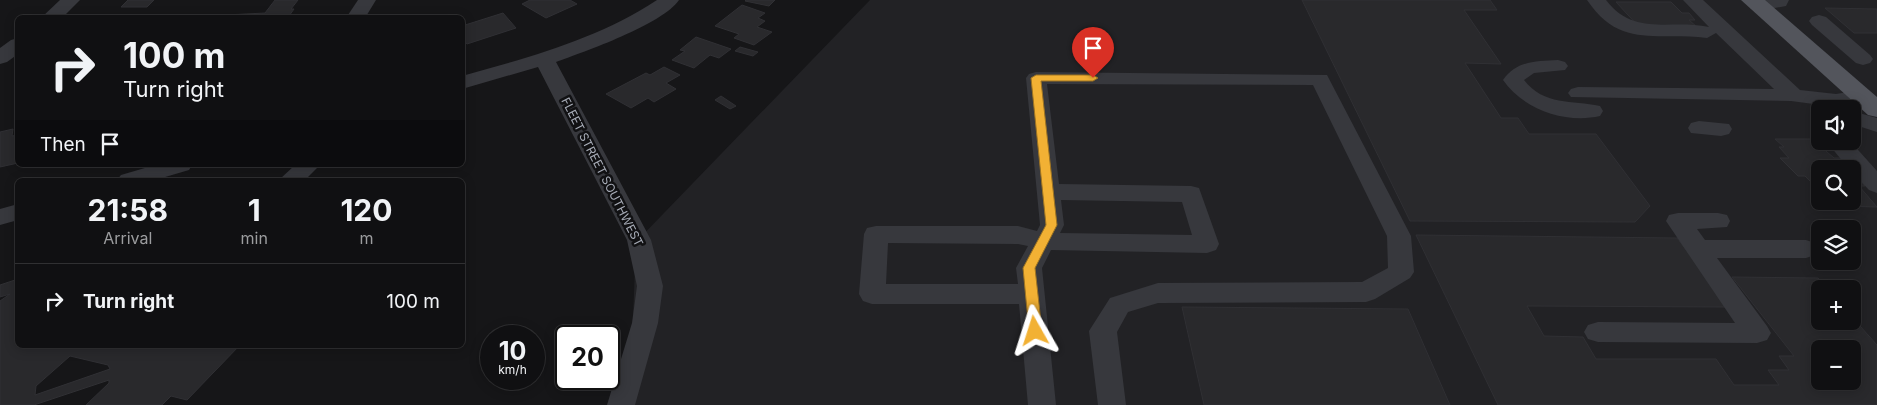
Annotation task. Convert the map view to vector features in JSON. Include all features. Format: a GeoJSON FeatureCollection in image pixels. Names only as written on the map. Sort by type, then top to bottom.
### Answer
{"type":"FeatureCollection","features":[{"type":"Feature","properties":{"kind":"main road"},"geometry":{"type":"LineString","coordinates":[[1755,2],[1814,54],[1872,100]]}},
{"type":"Feature","properties":{"kind":"street"},"geometry":{"type":"LineString","coordinates":[[54,15],[71,0]]}},
{"type":"Feature","properties":{"kind":"street"},"geometry":{"type":"LineString","coordinates":[[356,15],[367,0]]}},
{"type":"Feature","properties":{"kind":"street"},"geometry":{"type":"LineString","coordinates":[[465,82],[598,41],[643,19],[670,0]]}},
{"type":"Feature","properties":{"kind":"street"},"geometry":{"type":"LineString","coordinates":[[1596,0],[1612,20],[1628,26],[1643,30],[1716,32]]}},
{"type":"Feature","properties":{"kind":"street"},"geometry":{"type":"LineString","coordinates":[[1692,0],[1716,32],[1755,61],[1793,95],[1811,102]]}},
{"type":"Feature","properties":{"kind":"street"},"geometry":{"type":"LineString","coordinates":[[1755,2],[1780,2],[1780,0]]}},
{"type":"Feature","properties":{"kind":"street"},"geometry":{"type":"LineString","coordinates":[[1819,21],[1863,59]]}},
{"type":"Feature","properties":{"kind":"street"},"geometry":{"type":"LineString","coordinates":[[1612,32],[1716,32]]}},
{"type":"Feature","properties":{"kind":"street"},"geometry":{"type":"LineString","coordinates":[[0,58],[15,46]]}},
{"type":"Feature","properties":{"kind":"street"},"geometry":{"type":"LineString","coordinates":[[1814,54],[1842,55]]}},
{"type":"Feature","properties":{"kind":"street","name":"FLEET STREET SOUTHWEST"},"geometry":{"type":"LineString","coordinates":[[544,59],[639,240],[650,286],[645,323],[621,405]]}},
{"type":"Feature","properties":{"kind":"street"},"geometry":{"type":"LineString","coordinates":[[1558,66],[1532,67],[1519,71],[1513,80],[1521,93],[1538,102],[1564,110],[1592,111]]}},
{"type":"Feature","properties":{"kind":"street"},"geometry":{"type":"LineString","coordinates":[[1042,405],[1029,268],[1052,225],[1036,78],[1320,79],[1399,236],[1401,272],[1366,292],[1158,293],[1119,305],[1103,331],[1112,405]]}},
{"type":"Feature","properties":{"kind":"street"},"geometry":{"type":"LineString","coordinates":[[1578,93],[1793,95],[1820,100],[1872,100]]}},
{"type":"Feature","properties":{"kind":"street"},"geometry":{"type":"LineString","coordinates":[[1861,120],[1877,125]]}},
{"type":"Feature","properties":{"kind":"street"},"geometry":{"type":"LineString","coordinates":[[1699,128],[1721,129]]}},
{"type":"Feature","properties":{"kind":"street"},"geometry":{"type":"LineString","coordinates":[[1845,150],[1877,185]]}},
{"type":"Feature","properties":{"kind":"street"},"geometry":{"type":"LineString","coordinates":[[136,178],[174,167]]}},
{"type":"Feature","properties":{"kind":"street"},"geometry":{"type":"LineString","coordinates":[[293,178],[307,167]]}},
{"type":"Feature","properties":{"kind":"street"},"geometry":{"type":"LineString","coordinates":[[1031,294],[872,294],[876,234],[1018,234],[1044,240],[1207,244],[1191,194],[1048,192]]}},
{"type":"Feature","properties":{"kind":"street"},"geometry":{"type":"LineString","coordinates":[[0,217],[15,213]]}},
{"type":"Feature","properties":{"kind":"street"},"geometry":{"type":"LineString","coordinates":[[1598,332],[1757,333],[1678,221],[1718,221]]}},
{"type":"Feature","properties":{"kind":"street"},"geometry":{"type":"LineString","coordinates":[[1698,249],[1806,249]]}},
{"type":"Feature","properties":{"kind":"shaded area"},"geometry":{"type":"Polygon","coordinates":[[[870,0],[1877,0],[1877,405],[621,405],[631,369],[636,242],[870,0]]]}},
{"type":"Feature","properties":{"kind":"building"},"geometry":{"type":"Polygon","coordinates":[[[128,0],[154,0],[147,7],[121,7],[128,0]]]}},
{"type":"Feature","properties":{"kind":"building"},"geometry":{"type":"Polygon","coordinates":[[[275,0],[298,0],[291,9],[294,9],[290,15],[226,15],[265,13],[275,0]]]}},
{"type":"Feature","properties":{"kind":"building"},"geometry":{"type":"Polygon","coordinates":[[[530,0],[570,0],[577,4],[546,18],[522,4],[530,0]]]}},
{"type":"Feature","properties":{"kind":"building"},"geometry":{"type":"Polygon","coordinates":[[[746,0],[775,0],[769,6],[746,0]]]}},
{"type":"Feature","properties":{"kind":"building"},"geometry":{"type":"Polygon","coordinates":[[[1302,0],[1490,0],[1497,10],[1464,10],[1501,64],[1465,63],[1501,118],[1518,118],[1529,134],[1596,134],[1650,206],[1635,222],[1410,221],[1302,0]]]}},
{"type":"Feature","properties":{"kind":"building"},"geometry":{"type":"Polygon","coordinates":[[[1616,2],[1671,2],[1682,13],[1689,13],[1695,20],[1689,20],[1697,27],[1640,28],[1616,2]]]}},
{"type":"Feature","properties":{"kind":"building"},"geometry":{"type":"Polygon","coordinates":[[[742,5],[765,13],[758,18],[765,21],[757,27],[772,32],[754,45],[734,38],[739,34],[715,26],[742,5]]]}},
{"type":"Feature","properties":{"kind":"building"},"geometry":{"type":"Polygon","coordinates":[[[1825,8],[1877,9],[1877,33],[1854,33],[1825,8]]]}},
{"type":"Feature","properties":{"kind":"building"},"geometry":{"type":"Polygon","coordinates":[[[503,13],[516,28],[467,44],[465,42],[465,25],[503,13]]]}},
{"type":"Feature","properties":{"kind":"building"},"geometry":{"type":"Polygon","coordinates":[[[696,37],[731,49],[719,58],[710,55],[694,68],[672,60],[685,51],[680,50],[696,37]]]}},
{"type":"Feature","properties":{"kind":"building"},"geometry":{"type":"Polygon","coordinates":[[[740,47],[758,52],[753,56],[735,51],[740,47]]]}},
{"type":"Feature","properties":{"kind":"building"},"geometry":{"type":"Polygon","coordinates":[[[664,67],[680,75],[666,83],[676,89],[654,102],[648,98],[631,108],[606,94],[646,73],[650,75],[664,67]]]}},
{"type":"Feature","properties":{"kind":"building"},"geometry":{"type":"Polygon","coordinates":[[[721,96],[736,106],[730,109],[715,100],[721,96]]]}},
{"type":"Feature","properties":{"kind":"building"},"geometry":{"type":"Polygon","coordinates":[[[13,129],[12,136],[15,136],[15,164],[0,167],[0,132],[13,129]]]}},
{"type":"Feature","properties":{"kind":"building"},"geometry":{"type":"Polygon","coordinates":[[[1775,139],[1811,139],[1811,150],[1825,150],[1834,158],[1842,158],[1844,160],[1811,160],[1811,182],[1805,176],[1798,176],[1780,158],[1789,158],[1779,147],[1784,147],[1775,139]]]}},
{"type":"Feature","properties":{"kind":"building"},"geometry":{"type":"Polygon","coordinates":[[[1861,188],[1877,207],[1861,207],[1861,188]]]}},
{"type":"Feature","properties":{"kind":"building"},"geometry":{"type":"Polygon","coordinates":[[[1416,235],[1677,238],[1730,307],[1527,306],[1544,336],[1583,337],[1596,359],[1716,359],[1734,385],[1779,385],[1768,370],[1789,370],[1779,356],[1794,356],[1732,277],[1818,278],[1820,280],[1811,280],[1811,330],[1861,330],[1861,327],[1877,345],[1877,405],[1498,405],[1416,235]]]}},
{"type":"Feature","properties":{"kind":"building"},"geometry":{"type":"Polygon","coordinates":[[[15,280],[15,348],[237,348],[187,400],[171,396],[162,405],[86,405],[109,383],[109,380],[34,405],[0,405],[0,301],[10,294],[0,297],[0,285],[15,280]],[[70,356],[36,386],[35,395],[110,369],[108,365],[70,356]]]}},
{"type":"Feature","properties":{"kind":"building"},"geometry":{"type":"Polygon","coordinates":[[[1182,307],[1408,309],[1450,405],[1204,405],[1182,307]]]}},
{"type":"Feature","properties":{"kind":"route"},"geometry":{"type":"LineString","coordinates":[[1035,331],[1029,268],[1052,225],[1036,78],[1093,78]]}}]}
